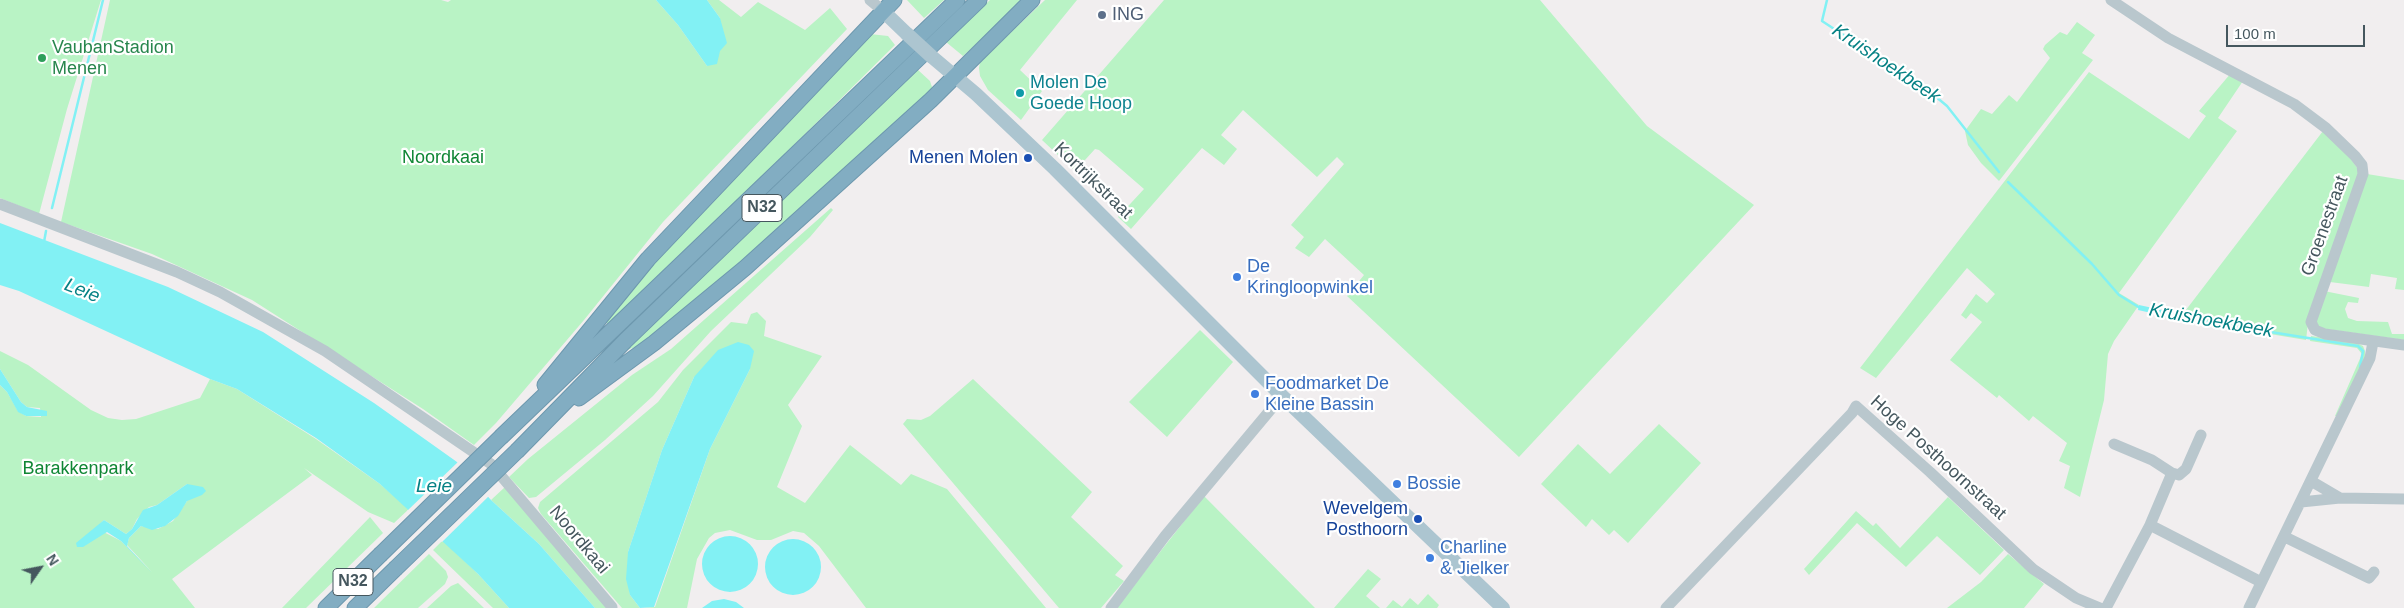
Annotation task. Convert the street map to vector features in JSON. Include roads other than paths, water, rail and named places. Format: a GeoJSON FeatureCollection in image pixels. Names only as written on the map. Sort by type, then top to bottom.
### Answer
{"type":"FeatureCollection","features":[{"type":"Feature","properties":{"kind":"highway","name":"N32"},"geometry":{"type":"LineString","coordinates":[[326,608],[957,0]]}},
{"type":"Feature","properties":{"kind":"highway","name":"N32"},"geometry":{"type":"LineString","coordinates":[[355,608],[518,450],[632,334],[979,0]]}},
{"type":"Feature","properties":{"kind":"highway"},"geometry":{"type":"LineString","coordinates":[[547,420],[654,343],[711,297],[954,77],[1032,0]]}},
{"type":"Feature","properties":{"kind":"highway"},"geometry":{"type":"LineString","coordinates":[[506,433],[648,259],[882,3]]}},
{"type":"Feature","properties":{"kind":"main road","name":"Kortrijkstraat"},"geometry":{"type":"LineString","coordinates":[[882,3],[907,34],[1055,169],[1282,396],[1503,608]]}},
{"type":"Feature","properties":{"kind":"street","name":"Groenestraat"},"geometry":{"type":"LineString","coordinates":[[2111,0],[2119,8],[2168,38],[2294,104],[2326,128],[2359,160],[2362,165],[2362,174],[2311,322],[2315,330],[2325,334],[2404,345]]}},
{"type":"Feature","properties":{"kind":"street","name":"Noordkaai"},"geometry":{"type":"LineString","coordinates":[[0,204],[168,269],[220,292],[325,352],[491,464],[612,607]]}},
{"type":"Feature","properties":{"kind":"street"},"geometry":{"type":"LineString","coordinates":[[2249,608],[2370,358],[2373,342]]}},
{"type":"Feature","properties":{"kind":"street"},"geometry":{"type":"LineString","coordinates":[[1111,608],[1166,536],[1282,396]]}},
{"type":"Feature","properties":{"kind":"street","name":"Hoge Posthoornstraat"},"geometry":{"type":"LineString","coordinates":[[1666,608],[1852,413],[1856,406],[1930,472],[2033,569],[2076,598],[2100,608]]}},
{"type":"Feature","properties":{"kind":"street"},"geometry":{"type":"LineString","coordinates":[[2114,444],[2152,460],[2172,473],[2179,474],[2186,469],[2201,435]]}},
{"type":"Feature","properties":{"kind":"street"},"geometry":{"type":"LineString","coordinates":[[2106,608],[2150,524],[2172,473]]}},
{"type":"Feature","properties":{"kind":"street"},"geometry":{"type":"LineString","coordinates":[[2311,481],[2340,498]]}},
{"type":"Feature","properties":{"kind":"street"},"geometry":{"type":"LineString","coordinates":[[2301,502],[2340,498],[2404,499]]}},
{"type":"Feature","properties":{"kind":"street"},"geometry":{"type":"LineString","coordinates":[[2150,524],[2261,582]]}},
{"type":"Feature","properties":{"kind":"street"},"geometry":{"type":"LineString","coordinates":[[2285,537],[2369,578],[2374,572]]}},
{"type":"Feature","properties":{"kind":"water"},"geometry":{"type":"Polygon","coordinates":[[[656,0],[707,0],[720,18],[727,43],[720,51],[717,64],[707,66],[678,25],[656,0]]]}},
{"type":"Feature","properties":{"kind":"water","name":"Leie"},"geometry":{"type":"Polygon","coordinates":[[[0,223],[168,287],[263,332],[374,403],[457,462],[491,500],[539,544],[595,608],[509,608],[478,574],[380,484],[316,438],[237,389],[210,379],[19,291],[0,285],[0,223]]]}},
{"type":"Feature","properties":{"kind":"water"},"geometry":{"type":"Polygon","coordinates":[[[2139,305],[2181,314],[2178,319],[2138,310],[2139,305]]]}},
{"type":"Feature","properties":{"kind":"water"},"geometry":{"type":"Polygon","coordinates":[[[738,342],[749,345],[754,351],[750,369],[710,449],[654,607],[640,608],[630,595],[626,579],[628,552],[662,450],[694,377],[718,350],[738,342]]]}},
{"type":"Feature","properties":{"kind":"water"},"geometry":{"type":"Polygon","coordinates":[[[0,369],[21,402],[27,407],[47,411],[47,416],[26,416],[18,412],[7,392],[0,385],[0,369]]]}},
{"type":"Feature","properties":{"kind":"water"},"geometry":{"type":"Polygon","coordinates":[[[187,484],[203,487],[206,491],[202,495],[187,501],[178,516],[165,526],[152,530],[141,526],[129,538],[127,546],[152,573],[121,541],[107,532],[83,547],[77,547],[76,543],[104,520],[126,534],[132,529],[143,510],[157,505],[187,484]]]}},
{"type":"Feature","properties":{"kind":"water"},"geometry":{"type":"Polygon","coordinates":[[[724,536],[736,536],[746,540],[754,548],[758,564],[754,580],[746,588],[736,592],[724,592],[714,588],[706,580],[702,570],[702,558],[706,548],[714,540],[724,536]]]}},
{"type":"Feature","properties":{"kind":"water"},"geometry":{"type":"Polygon","coordinates":[[[787,539],[799,539],[809,543],[817,551],[821,567],[817,583],[809,591],[799,595],[787,595],[777,591],[769,583],[765,573],[765,561],[769,551],[777,543],[787,539]]]}},
{"type":"Feature","properties":{"kind":"water"},"geometry":{"type":"Polygon","coordinates":[[[724,599],[736,602],[744,608],[702,608],[712,601],[724,599]]]}},
{"type":"Feature","properties":{"kind":"waterway"},"geometry":{"type":"LineString","coordinates":[[52,208],[103,0]]}},
{"type":"Feature","properties":{"kind":"waterway","name":"Kruishoekbeek"},"geometry":{"type":"LineString","coordinates":[[1827,0],[1822,21],[1929,91],[1947,106],[1999,172]]}},
{"type":"Feature","properties":{"kind":"waterway","name":"Kruishoekbeek"},"geometry":{"type":"LineString","coordinates":[[2008,182],[2092,264],[2119,295],[2140,308]]}},
{"type":"Feature","properties":{"kind":"waterway"},"geometry":{"type":"LineString","coordinates":[[44,242],[46,231]]}},
{"type":"Feature","properties":{"kind":"waterway","name":"Kruishoekbeek"},"geometry":{"type":"LineString","coordinates":[[2177,317],[2358,346],[2363,351],[2360,367]]}},
{"type":"Feature","properties":{"kind":"place","name":"ING"},"geometry":{"type":"Point","coordinates":[1102,15]}},
{"type":"Feature","properties":{"kind":"place","name":"VaubanStadion Menen"},"geometry":{"type":"Point","coordinates":[42,58]}},
{"type":"Feature","properties":{"kind":"place","name":"Molen De Goede Hoop"},"geometry":{"type":"Point","coordinates":[1020,93]}},
{"type":"Feature","properties":{"kind":"place","name":"Menen Molen"},"geometry":{"type":"Point","coordinates":[1028,158]}},
{"type":"Feature","properties":{"kind":"place","name":"De Kringloopwinkel"},"geometry":{"type":"Point","coordinates":[1237,277]}},
{"type":"Feature","properties":{"kind":"place","name":"Foodmarket De Kleine Bassin"},"geometry":{"type":"Point","coordinates":[1255,394]}},
{"type":"Feature","properties":{"kind":"place","name":"Bossie"},"geometry":{"type":"Point","coordinates":[1397,484]}},
{"type":"Feature","properties":{"kind":"place","name":"Wevelgem Posthoorn"},"geometry":{"type":"Point","coordinates":[1418,519]}},
{"type":"Feature","properties":{"kind":"place","name":"Charline & Jielker"},"geometry":{"type":"Point","coordinates":[1430,558]}},
{"type":"Feature","properties":{"kind":"park label","name":"Barakkenpark"},"geometry":{"type":"Point","coordinates":[78,469]}}]}
